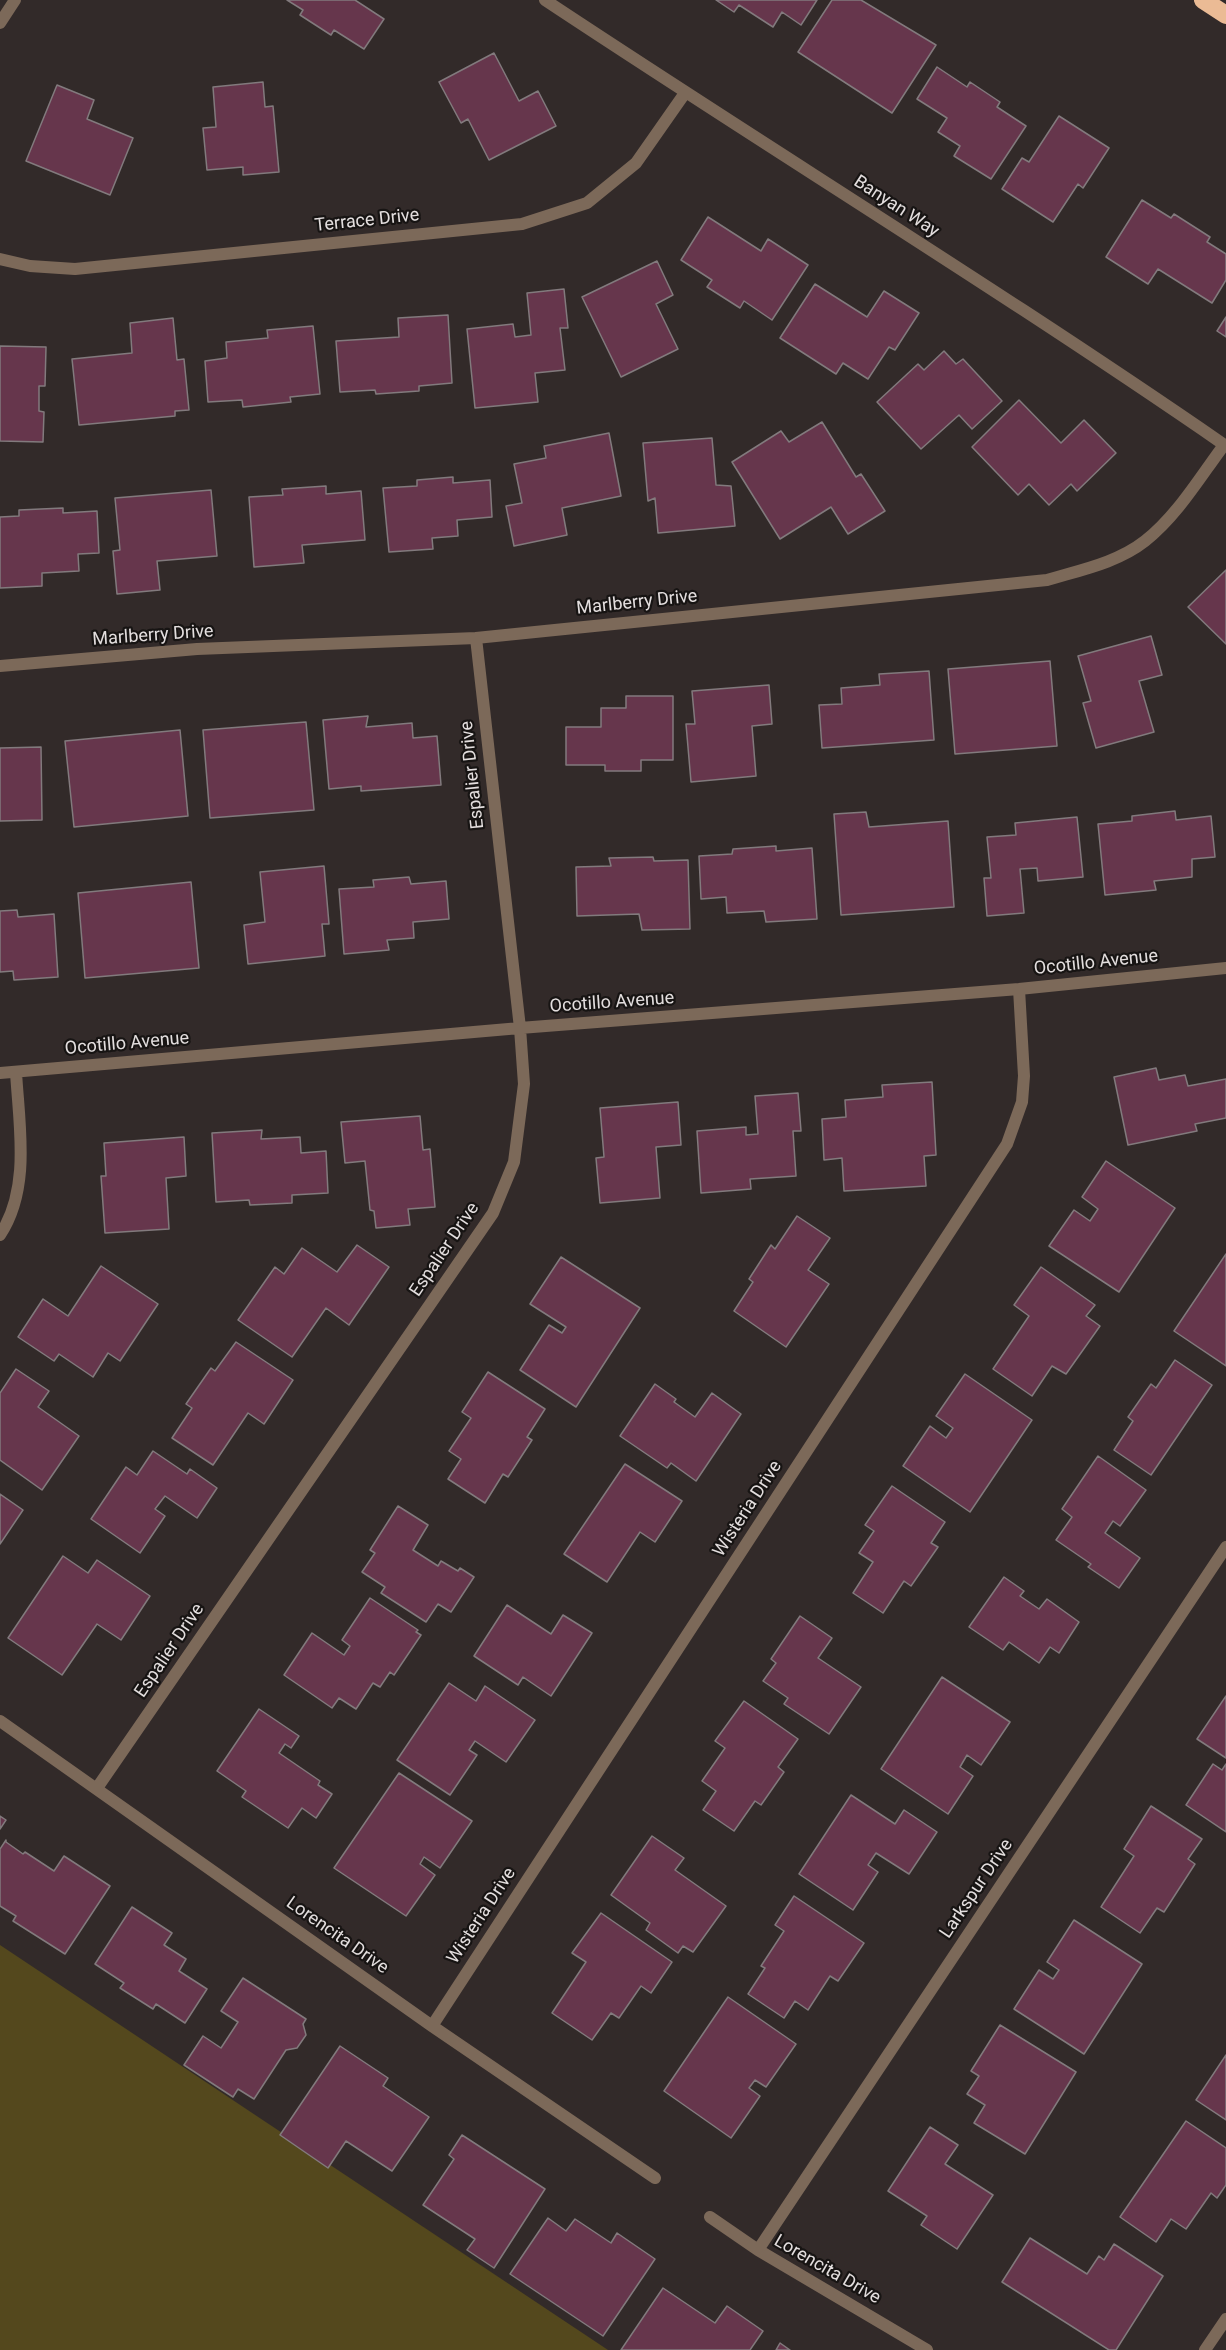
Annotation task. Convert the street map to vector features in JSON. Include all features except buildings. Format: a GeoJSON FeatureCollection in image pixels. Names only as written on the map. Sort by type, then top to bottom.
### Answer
{"type":"FeatureCollection","features":[{"type":"Feature","properties":{"kind":"highway"},"geometry":{"type":"LineString","coordinates":[[1203,0],[1226,15]]}},
{"type":"Feature","properties":{"kind":"street"},"geometry":{"type":"LineString","coordinates":[[0,23],[15,0]]}},
{"type":"Feature","properties":{"kind":"street","name":"Banyan Way"},"geometry":{"type":"LineString","coordinates":[[545,0],[685,93],[1020,308],[1225,446]]}},
{"type":"Feature","properties":{"kind":"street","name":"Terrace Drive"},"geometry":{"type":"LineString","coordinates":[[0,259],[30,266],[75,268],[522,224],[587,203],[636,163],[685,93]]}},
{"type":"Feature","properties":{"kind":"street","name":"Marlberry Drive"},"geometry":{"type":"LineString","coordinates":[[0,666],[196,650],[476,638],[1047,580],[1111,560],[1145,541],[1168,518],[1225,446]]}},
{"type":"Feature","properties":{"kind":"street","name":"Espalier Drive"},"geometry":{"type":"LineString","coordinates":[[98,1788],[493,1213],[514,1162],[524,1083],[520,1028],[476,638]]}},
{"type":"Feature","properties":{"kind":"street","name":"Ocotillo Avenue"},"geometry":{"type":"LineString","coordinates":[[0,1073],[520,1028],[1019,989],[1226,968]]}},
{"type":"Feature","properties":{"kind":"street","name":"Wisteria Drive"},"geometry":{"type":"LineString","coordinates":[[432,2025],[1007,1144],[1022,1102],[1024,1076],[1019,989]]}},
{"type":"Feature","properties":{"kind":"street"},"geometry":{"type":"LineString","coordinates":[[0,1235],[7,1225],[17,1196],[20,1151],[16,1072]]}},
{"type":"Feature","properties":{"kind":"street","name":"Larkspur Drive"},"geometry":{"type":"LineString","coordinates":[[758,2250],[1226,1547]]}},
{"type":"Feature","properties":{"kind":"street","name":"Lorencita Drive"},"geometry":{"type":"LineString","coordinates":[[0,1721],[432,2025],[655,2178]]}},
{"type":"Feature","properties":{"kind":"street","name":"Lorencita Drive"},"geometry":{"type":"LineString","coordinates":[[710,2217],[758,2250],[927,2350]]}},
{"type":"Feature","properties":{"kind":"street"},"geometry":{"type":"LineString","coordinates":[[1205,2350],[1226,2319]]}},
{"type":"Feature","properties":{"kind":"shaded area"},"geometry":{"type":"Polygon","coordinates":[[[0,1945],[608,2350],[0,2350],[0,1945]]]}}]}
